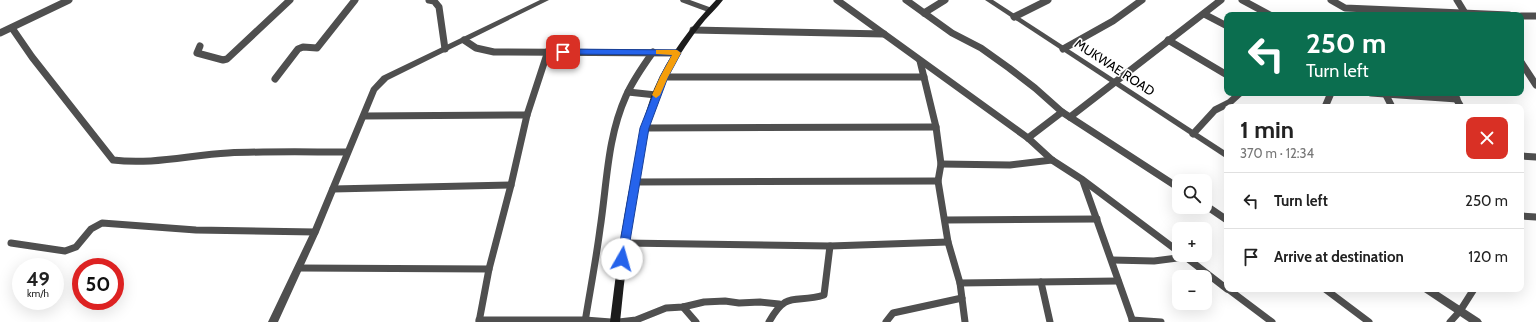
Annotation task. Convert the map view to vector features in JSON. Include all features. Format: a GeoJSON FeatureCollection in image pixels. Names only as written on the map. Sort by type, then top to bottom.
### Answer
{"type":"FeatureCollection","features":[{"type":"Feature","properties":{"kind":"main road"},"geometry":{"type":"LineString","coordinates":[[614,322],[624,243],[645,128],[656,95],[677,53],[693,30],[720,0]]}},
{"type":"Feature","properties":{"kind":"street"},"geometry":{"type":"LineString","coordinates":[[200,46],[197,53],[223,60],[227,59],[290,0]]}},
{"type":"Feature","properties":{"kind":"street"},"geometry":{"type":"LineString","coordinates":[[275,79],[298,50],[304,47],[312,49],[317,48],[356,0]]}},
{"type":"Feature","properties":{"kind":"street"},"geometry":{"type":"LineString","coordinates":[[429,0],[434,1],[439,7],[445,48]]}},
{"type":"Feature","properties":{"kind":"street"},"geometry":{"type":"LineString","coordinates":[[273,322],[315,232],[374,90],[382,80],[546,0]]}},
{"type":"Feature","properties":{"kind":"street"},"geometry":{"type":"LineString","coordinates":[[683,0],[710,10]]}},
{"type":"Feature","properties":{"kind":"street"},"geometry":{"type":"LineString","coordinates":[[837,0],[1028,138],[1052,160],[1083,180],[1172,247]]}},
{"type":"Feature","properties":{"kind":"street"},"geometry":{"type":"LineString","coordinates":[[906,0],[952,33],[981,48],[998,60],[1035,88],[1062,112],[1172,183]]}},
{"type":"Feature","properties":{"kind":"street"},"geometry":{"type":"LineString","coordinates":[[924,13],[945,0]]}},
{"type":"Feature","properties":{"kind":"street","name":"MUKWAE ROAD"},"geometry":{"type":"LineString","coordinates":[[988,0],[1224,154]]}},
{"type":"Feature","properties":{"kind":"street"},"geometry":{"type":"LineString","coordinates":[[1014,17],[1048,0]]}},
{"type":"Feature","properties":{"kind":"street"},"geometry":{"type":"LineString","coordinates":[[1063,49],[1113,21],[1142,0]]}},
{"type":"Feature","properties":{"kind":"street"},"geometry":{"type":"LineString","coordinates":[[1070,117],[1221,0]]}},
{"type":"Feature","properties":{"kind":"street"},"geometry":{"type":"LineString","coordinates":[[1242,0],[1264,12]]}},
{"type":"Feature","properties":{"kind":"street"},"geometry":{"type":"LineString","coordinates":[[1331,0],[1345,8],[1416,12]]}},
{"type":"Feature","properties":{"kind":"street"},"geometry":{"type":"LineString","coordinates":[[1457,0],[1464,12]]}},
{"type":"Feature","properties":{"kind":"street"},"geometry":{"type":"LineString","coordinates":[[0,33],[66,1]]}},
{"type":"Feature","properties":{"kind":"street"},"geometry":{"type":"LineString","coordinates":[[1345,8],[1347,12]]}},
{"type":"Feature","properties":{"kind":"street"},"geometry":{"type":"LineString","coordinates":[[1204,14],[1224,24]]}},
{"type":"Feature","properties":{"kind":"street"},"geometry":{"type":"LineString","coordinates":[[1524,16],[1536,16]]}},
{"type":"Feature","properties":{"kind":"street"},"geometry":{"type":"LineString","coordinates":[[12,28],[32,57],[113,160],[152,161],[228,153],[347,152]]}},
{"type":"Feature","properties":{"kind":"street"},"geometry":{"type":"LineString","coordinates":[[693,30],[884,34]]}},
{"type":"Feature","properties":{"kind":"street"},"geometry":{"type":"LineString","coordinates":[[464,40],[484,51],[677,53]]}},
{"type":"Feature","properties":{"kind":"street"},"geometry":{"type":"LineString","coordinates":[[1168,40],[1224,73]]}},
{"type":"Feature","properties":{"kind":"street"},"geometry":{"type":"LineString","coordinates":[[548,51],[527,115],[479,321],[611,322]]}},
{"type":"Feature","properties":{"kind":"street"},"geometry":{"type":"LineString","coordinates":[[585,321],[602,217],[610,146],[628,92],[635,78],[653,52]]}},
{"type":"Feature","properties":{"kind":"street"},"geometry":{"type":"LineString","coordinates":[[920,61],[936,127],[941,164],[938,181],[946,220],[948,242],[960,283],[965,322]]}},
{"type":"Feature","properties":{"kind":"street"},"geometry":{"type":"LineString","coordinates":[[1524,67],[1536,85]]}},
{"type":"Feature","properties":{"kind":"street"},"geometry":{"type":"LineString","coordinates":[[664,77],[924,77]]}},
{"type":"Feature","properties":{"kind":"street"},"geometry":{"type":"LineString","coordinates":[[628,92],[656,95]]}},
{"type":"Feature","properties":{"kind":"street"},"geometry":{"type":"LineString","coordinates":[[1227,104],[1237,96]]}},
{"type":"Feature","properties":{"kind":"street"},"geometry":{"type":"LineString","coordinates":[[1193,134],[1215,110],[1224,106]]}},
{"type":"Feature","properties":{"kind":"street"},"geometry":{"type":"LineString","coordinates":[[1028,138],[1062,112]]}},
{"type":"Feature","properties":{"kind":"street"},"geometry":{"type":"LineString","coordinates":[[364,116],[527,115]]}},
{"type":"Feature","properties":{"kind":"street"},"geometry":{"type":"LineString","coordinates":[[645,128],[936,127]]}},
{"type":"Feature","properties":{"kind":"street"},"geometry":{"type":"LineString","coordinates":[[1524,156],[1536,157]]}},
{"type":"Feature","properties":{"kind":"street"},"geometry":{"type":"LineString","coordinates":[[941,164],[1010,165],[1052,160]]}},
{"type":"Feature","properties":{"kind":"street"},"geometry":{"type":"LineString","coordinates":[[1083,180],[1132,321],[1162,322]]}},
{"type":"Feature","properties":{"kind":"street"},"geometry":{"type":"LineString","coordinates":[[635,182],[938,181]]}},
{"type":"Feature","properties":{"kind":"street"},"geometry":{"type":"LineString","coordinates":[[333,189],[511,185]]}},
{"type":"Feature","properties":{"kind":"street"},"geometry":{"type":"LineString","coordinates":[[1212,210],[1224,218]]}},
{"type":"Feature","properties":{"kind":"street"},"geometry":{"type":"LineString","coordinates":[[1524,216],[1536,217]]}},
{"type":"Feature","properties":{"kind":"street"},"geometry":{"type":"LineString","coordinates":[[946,220],[1097,219]]}},
{"type":"Feature","properties":{"kind":"street"},"geometry":{"type":"LineString","coordinates":[[11,243],[71,251],[76,248],[90,229],[96,224],[102,223],[196,230],[315,232]]}},
{"type":"Feature","properties":{"kind":"street"},"geometry":{"type":"LineString","coordinates":[[624,243],[830,246],[948,242]]}},
{"type":"Feature","properties":{"kind":"street"},"geometry":{"type":"LineString","coordinates":[[619,322],[636,320],[666,308],[683,307],[704,302],[725,301],[739,303],[760,302],[779,304],[792,300],[824,295],[830,246]]}},
{"type":"Feature","properties":{"kind":"street"},"geometry":{"type":"LineString","coordinates":[[1112,260],[1154,260],[1172,257]]}},
{"type":"Feature","properties":{"kind":"street"},"geometry":{"type":"LineString","coordinates":[[1191,262],[1224,287]]}},
{"type":"Feature","properties":{"kind":"street"},"geometry":{"type":"LineString","coordinates":[[299,268],[490,269]]}},
{"type":"Feature","properties":{"kind":"street"},"geometry":{"type":"LineString","coordinates":[[960,283],[1118,281]]}},
{"type":"Feature","properties":{"kind":"street"},"geometry":{"type":"LineString","coordinates":[[1041,282],[1050,322]]}},
{"type":"Feature","properties":{"kind":"street"},"geometry":{"type":"LineString","coordinates":[[1231,292],[1272,322]]}},
{"type":"Feature","properties":{"kind":"street"},"geometry":{"type":"LineString","coordinates":[[1329,292],[1369,322]]}},
{"type":"Feature","properties":{"kind":"street"},"geometry":{"type":"LineString","coordinates":[[1432,292],[1477,322]]}},
{"type":"Feature","properties":{"kind":"street"},"geometry":{"type":"LineString","coordinates":[[1450,322],[1460,311],[1472,292]]}},
{"type":"Feature","properties":{"kind":"street"},"geometry":{"type":"LineString","coordinates":[[886,322],[893,313],[962,298]]}},
{"type":"Feature","properties":{"kind":"street"},"geometry":{"type":"LineString","coordinates":[[769,322],[779,304]]}},
{"type":"Feature","properties":{"kind":"street"},"geometry":{"type":"LineString","coordinates":[[683,307],[696,322]]}},
{"type":"Feature","properties":{"kind":"slow traffic"},"geometry":{"type":"LineString","coordinates":[[656,95],[677,53],[659,52]]}},
{"type":"Feature","properties":{"kind":"route"},"geometry":{"type":"LineString","coordinates":[[563,52],[677,53],[664,77],[645,128],[639,154],[622,259]]}}]}
